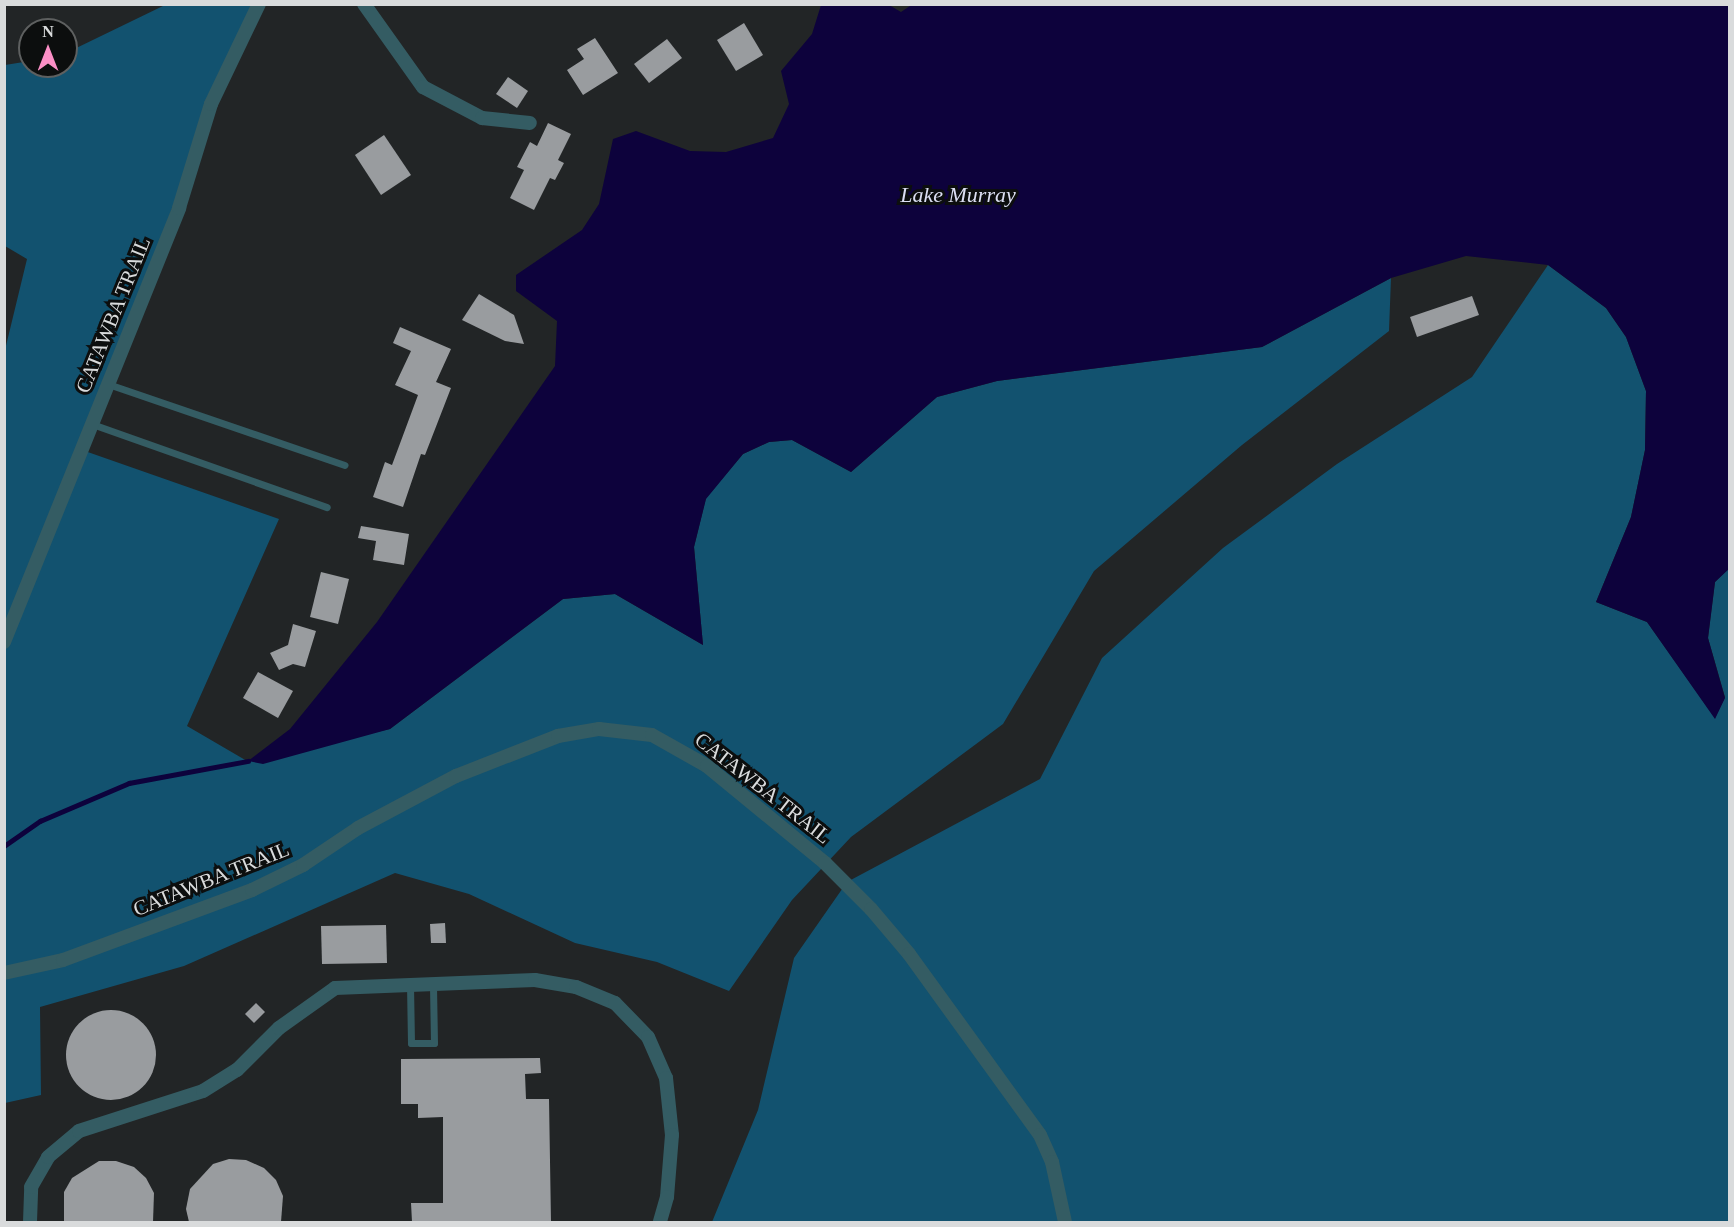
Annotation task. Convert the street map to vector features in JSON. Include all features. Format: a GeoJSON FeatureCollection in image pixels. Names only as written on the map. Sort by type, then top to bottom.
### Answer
{"type":"FeatureCollection","features":[{"type":"Feature","properties":{"kind":"street"},"geometry":{"type":"LineString","coordinates":[[259,8],[270,4]]}},
{"type":"Feature","properties":{"kind":"street"},"geometry":{"type":"LineString","coordinates":[[364,4],[423,87],[482,118],[530,123]]}},
{"type":"Feature","properties":{"kind":"street","name":"CATAWBA TRAIL"},"geometry":{"type":"LineString","coordinates":[[4,642],[179,208],[211,104],[259,8]]}},
{"type":"Feature","properties":{"kind":"street","name":"CATAWBA TRAIL"},"geometry":{"type":"LineString","coordinates":[[4,973],[63,960],[252,890],[303,865],[358,828],[456,776],[558,736],[599,729],[652,735],[707,766],[825,862],[871,909],[909,954],[1040,1135],[1052,1162],[1065,1222]]}},
{"type":"Feature","properties":{"kind":"street"},"geometry":{"type":"LineString","coordinates":[[30,1222],[32,1187],[48,1157],[79,1131],[203,1091],[237,1070],[279,1028],[335,988],[535,980],[576,987],[615,1003],[648,1037],[666,1078],[669,1113],[667,1197],[660,1222]]}},
{"type":"Feature","properties":{"kind":"lane"},"geometry":{"type":"LineString","coordinates":[[108,384],[344,465]]}},
{"type":"Feature","properties":{"kind":"lane"},"geometry":{"type":"LineString","coordinates":[[92,424],[327,507]]}},
{"type":"Feature","properties":{"kind":"lane"},"geometry":{"type":"LineString","coordinates":[[411,985],[411,1043],[434,1043],[433,984]]}},
{"type":"Feature","properties":{"kind":"shaded area"},"geometry":{"type":"Polygon","coordinates":[[[165,5],[259,5],[211,104],[82,450],[279,519],[187,726],[247,761],[390,729],[563,599],[615,594],[703,645],[694,547],[706,498],[743,454],[769,442],[792,440],[851,472],[937,397],[997,381],[1262,347],[1391,278],[1389,331],[1242,445],[1094,571],[1003,724],[851,837],[792,900],[729,991],[657,962],[575,943],[469,894],[395,873],[184,966],[40,1007],[41,1095],[5,1103],[4,354],[27,259],[5,246],[5,65],[18,63],[18,78],[78,78],[78,47],[165,5]]]}},
{"type":"Feature","properties":{"kind":"shaded area"},"geometry":{"type":"Polygon","coordinates":[[[1548,265],[1606,308],[1626,337],[1646,391],[1645,450],[1631,517],[1596,602],[1647,622],[1715,718],[1725,697],[1708,638],[1715,582],[1729,568],[1729,1222],[712,1222],[758,1110],[794,958],[847,882],[1040,779],[1102,658],[1223,548],[1337,464],[1472,377],[1548,265]]]}},
{"type":"Feature","properties":{"kind":"water","name":"Lake Murray"},"geometry":{"type":"Polygon","coordinates":[[[913,4],[1729,5],[1730,568],[1715,582],[1708,638],[1725,698],[1715,719],[1647,622],[1596,602],[1631,517],[1645,450],[1646,391],[1626,337],[1606,308],[1548,265],[1466,256],[1391,278],[1262,347],[997,381],[937,397],[851,472],[792,440],[769,442],[743,454],[706,499],[694,547],[703,645],[615,594],[563,599],[390,729],[263,764],[248,761],[290,729],[377,622],[555,366],[557,321],[516,291],[516,275],[582,230],[599,204],[613,139],[636,131],[690,151],[726,152],[773,138],[789,104],[781,71],[812,34],[821,5],[889,5],[901,12],[913,4]]]}},
{"type":"Feature","properties":{"kind":"building"},"geometry":{"type":"Polygon","coordinates":[[[744,23],[763,55],[736,71],[717,40],[744,23]]]}},
{"type":"Feature","properties":{"kind":"building"},"geometry":{"type":"Polygon","coordinates":[[[595,38],[618,73],[583,95],[567,70],[584,59],[577,49],[595,38]]]}},
{"type":"Feature","properties":{"kind":"building"},"geometry":{"type":"Polygon","coordinates":[[[667,39],[682,58],[649,83],[634,64],[667,39]]]}},
{"type":"Feature","properties":{"kind":"building"},"geometry":{"type":"Polygon","coordinates":[[[508,77],[528,91],[517,108],[496,94],[508,77]]]}},
{"type":"Feature","properties":{"kind":"building"},"geometry":{"type":"Polygon","coordinates":[[[548,123],[571,134],[558,160],[564,163],[555,180],[550,178],[534,210],[510,198],[524,170],[517,167],[530,142],[537,146],[548,123]]]}},
{"type":"Feature","properties":{"kind":"building"},"geometry":{"type":"Polygon","coordinates":[[[384,135],[411,175],[381,195],[355,155],[384,135]]]}},
{"type":"Feature","properties":{"kind":"building"},"geometry":{"type":"Polygon","coordinates":[[[479,294],[514,315],[524,344],[505,341],[462,320],[479,294]]]}},
{"type":"Feature","properties":{"kind":"building"},"geometry":{"type":"Polygon","coordinates":[[[1472,296],[1479,315],[1417,337],[1410,317],[1472,296]]]}},
{"type":"Feature","properties":{"kind":"building"},"geometry":{"type":"Polygon","coordinates":[[[400,327],[451,349],[436,382],[451,388],[425,455],[421,454],[403,507],[373,497],[385,462],[392,465],[418,395],[395,385],[411,351],[393,343],[400,327]]]}},
{"type":"Feature","properties":{"kind":"building"},"geometry":{"type":"Polygon","coordinates":[[[361,526],[409,534],[404,565],[373,560],[376,541],[358,538],[361,526]]]}},
{"type":"Feature","properties":{"kind":"building"},"geometry":{"type":"Polygon","coordinates":[[[321,572],[349,579],[338,624],[310,617],[321,572]]]}},
{"type":"Feature","properties":{"kind":"building"},"geometry":{"type":"Polygon","coordinates":[[[293,624],[316,631],[305,667],[293,664],[279,670],[270,653],[288,645],[293,624]]]}},
{"type":"Feature","properties":{"kind":"building"},"geometry":{"type":"Polygon","coordinates":[[[258,672],[293,691],[278,718],[243,698],[258,672]]]}},
{"type":"Feature","properties":{"kind":"building"},"geometry":{"type":"Polygon","coordinates":[[[445,923],[446,943],[431,943],[430,924],[445,923]]]}},
{"type":"Feature","properties":{"kind":"building"},"geometry":{"type":"Polygon","coordinates":[[[386,925],[387,963],[322,964],[321,926],[386,925]]]}},
{"type":"Feature","properties":{"kind":"building"},"geometry":{"type":"Polygon","coordinates":[[[256,1003],[265,1012],[254,1023],[245,1014],[256,1003]]]}},
{"type":"Feature","properties":{"kind":"building"},"geometry":{"type":"Polygon","coordinates":[[[102,1010],[120,1010],[136,1017],[149,1030],[156,1046],[156,1064],[149,1080],[136,1093],[120,1100],[102,1100],[86,1093],[73,1080],[66,1064],[66,1046],[73,1030],[86,1017],[102,1010]]]}},
{"type":"Feature","properties":{"kind":"building"},"geometry":{"type":"Polygon","coordinates":[[[540,1058],[541,1073],[525,1074],[526,1099],[549,1099],[551,1222],[412,1222],[411,1203],[443,1203],[443,1117],[418,1118],[418,1104],[401,1104],[401,1059],[540,1058]]]}},
{"type":"Feature","properties":{"kind":"building"},"geometry":{"type":"Polygon","coordinates":[[[229,1159],[246,1160],[264,1168],[276,1180],[283,1196],[281,1222],[189,1222],[186,1209],[190,1189],[213,1164],[229,1159]]]}},
{"type":"Feature","properties":{"kind":"building"},"geometry":{"type":"Polygon","coordinates":[[[99,1161],[116,1161],[134,1167],[146,1178],[154,1193],[153,1222],[64,1222],[64,1192],[72,1178],[99,1161]]]}},
{"type":"Feature","properties":{"kind":"waterway"},"geometry":{"type":"LineString","coordinates":[[4,846],[40,821],[129,783],[248,761]]}}]}
